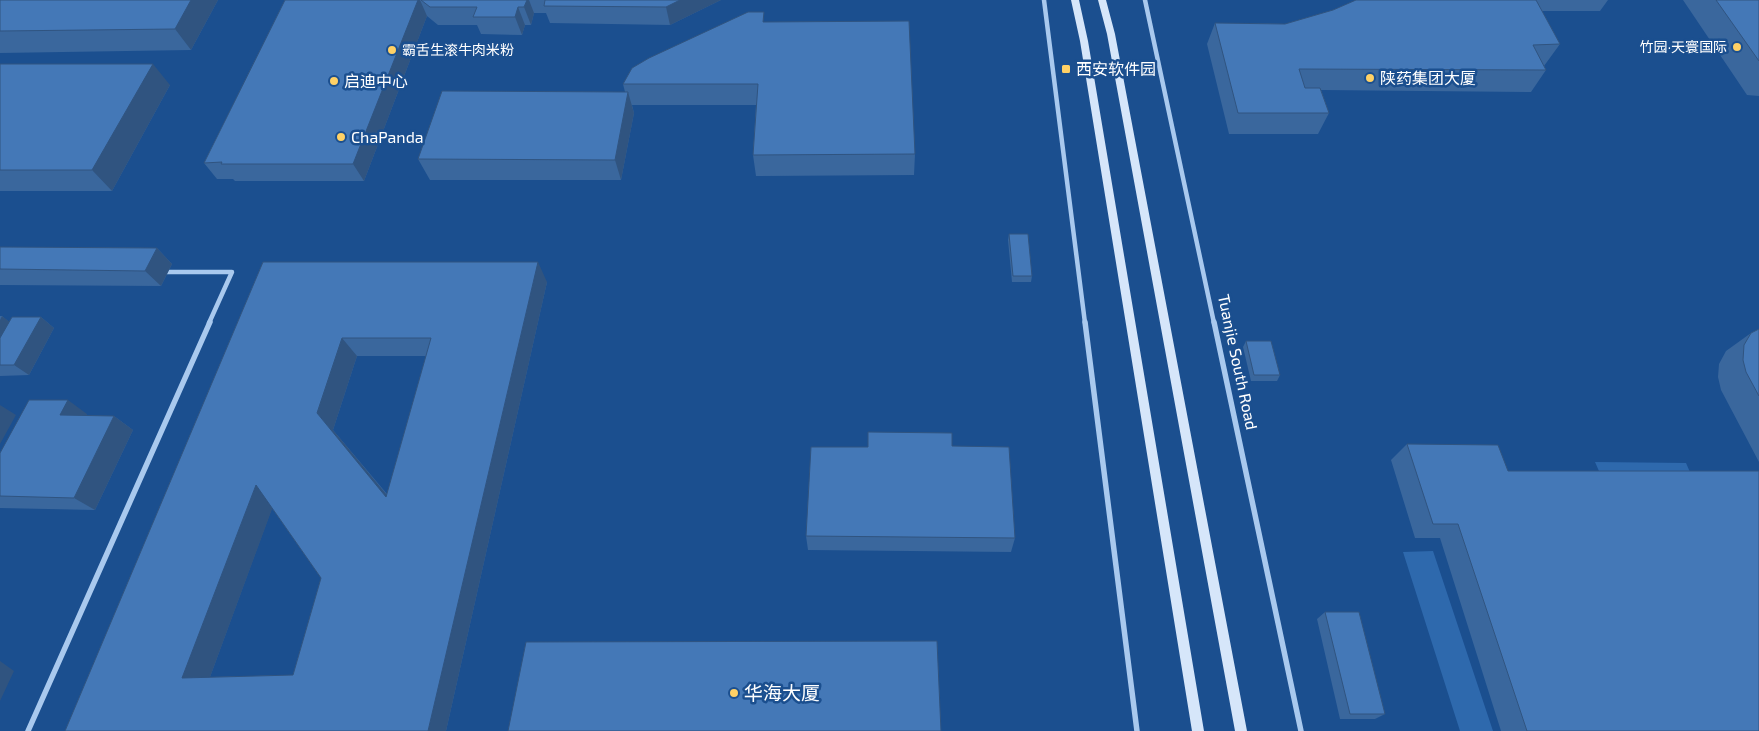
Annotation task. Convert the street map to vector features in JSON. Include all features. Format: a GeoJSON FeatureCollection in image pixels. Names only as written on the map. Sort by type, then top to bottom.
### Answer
{"type":"FeatureCollection","features":[{"type":"Feature","properties":{"kind":"main road"},"geometry":{"type":"LineString","coordinates":[[1075,0],[1084,41],[1198,731]]}},
{"type":"Feature","properties":{"kind":"main road"},"geometry":{"type":"LineString","coordinates":[[1102,0],[1112,42],[1241,731]]}},
{"type":"Feature","properties":{"kind":"street"},"geometry":{"type":"LineString","coordinates":[[1044,0],[1137,731]]}},
{"type":"Feature","properties":{"kind":"street","name":"Tuanjie South Road"},"geometry":{"type":"LineString","coordinates":[[1145,0],[1301,731]]}},
{"type":"Feature","properties":{"kind":"street"},"geometry":{"type":"LineString","coordinates":[[28,731],[232,272],[155,272]]}},
{"type":"Feature","properties":{"kind":"shaded area"},"geometry":{"type":"Polygon","coordinates":[[[1595,462],[1686,463],[1693,479],[1602,478],[1595,462]]]}},
{"type":"Feature","properties":{"kind":"shaded area"},"geometry":{"type":"Polygon","coordinates":[[[1433,551],[1493,731],[1460,731],[1403,552],[1433,551]]]}},
{"type":"Feature","properties":{"kind":"building"},"geometry":{"type":"Polygon","coordinates":[[[0,0],[191,0],[175,29],[0,31],[0,0]]]}},
{"type":"Feature","properties":{"kind":"building","name":"启迪中心"},"geometry":{"type":"Polygon","coordinates":[[[285,0],[418,0],[353,164],[204,163],[285,0]]]}},
{"type":"Feature","properties":{"kind":"building"},"geometry":{"type":"Polygon","coordinates":[[[421,0],[527,0],[524,7],[518,7],[515,17],[473,17],[477,7],[430,7],[421,0]]]}},
{"type":"Feature","properties":{"kind":"building"},"geometry":{"type":"Polygon","coordinates":[[[545,0],[680,0],[666,7],[544,6],[545,0]]]}},
{"type":"Feature","properties":{"kind":"building","name":"陕药集团大厦"},"geometry":{"type":"Polygon","coordinates":[[[1356,0],[1536,0],[1560,44],[1533,45],[1546,70],[1299,69],[1305,88],[1320,88],[1329,113],[1238,113],[1215,23],[1285,24],[1333,10],[1356,0]]]}},
{"type":"Feature","properties":{"kind":"building"},"geometry":{"type":"Polygon","coordinates":[[[1716,0],[1759,0],[1759,61],[1716,0]]]}},
{"type":"Feature","properties":{"kind":"building"},"geometry":{"type":"Polygon","coordinates":[[[748,12],[764,12],[763,22],[909,21],[915,154],[753,155],[758,84],[623,84],[632,68],[649,58],[748,12]]]}},
{"type":"Feature","properties":{"kind":"building"},"geometry":{"type":"Polygon","coordinates":[[[0,64],[153,64],[92,170],[0,170],[0,64]]]}},
{"type":"Feature","properties":{"kind":"building"},"geometry":{"type":"Polygon","coordinates":[[[442,91],[628,92],[615,160],[418,159],[442,91]]]}},
{"type":"Feature","properties":{"kind":"building"},"geometry":{"type":"Polygon","coordinates":[[[1009,234],[1028,234],[1032,276],[1013,276],[1009,234]]]}},
{"type":"Feature","properties":{"kind":"building"},"geometry":{"type":"Polygon","coordinates":[[[0,247],[157,248],[145,271],[0,269],[0,247]]]}},
{"type":"Feature","properties":{"kind":"building"},"geometry":{"type":"Polygon","coordinates":[[[263,262],[538,262],[428,731],[65,731],[263,262]],[[342,338],[317,413],[386,497],[431,338],[342,338]],[[256,485],[182,678],[293,675],[321,578],[256,485]]]}},
{"type":"Feature","properties":{"kind":"building"},"geometry":{"type":"Polygon","coordinates":[[[12,317],[41,317],[14,365],[0,365],[0,338],[12,317]]]}},
{"type":"Feature","properties":{"kind":"building"},"geometry":{"type":"Polygon","coordinates":[[[1759,329],[1759,396],[1746,372],[1743,360],[1744,345],[1751,333],[1759,329]]]}},
{"type":"Feature","properties":{"kind":"building"},"geometry":{"type":"Polygon","coordinates":[[[1246,341],[1271,341],[1280,375],[1254,375],[1246,341]]]}},
{"type":"Feature","properties":{"kind":"building"},"geometry":{"type":"Polygon","coordinates":[[[29,400],[68,400],[60,415],[114,416],[74,498],[0,496],[0,453],[29,400]]]}},
{"type":"Feature","properties":{"kind":"building"},"geometry":{"type":"Polygon","coordinates":[[[868,432],[952,433],[952,446],[1009,447],[1015,538],[806,536],[811,447],[868,447],[868,432]]]}},
{"type":"Feature","properties":{"kind":"building"},"geometry":{"type":"Polygon","coordinates":[[[1407,444],[1498,445],[1508,471],[1759,471],[1759,731],[1527,731],[1458,524],[1433,524],[1407,444]]]}},
{"type":"Feature","properties":{"kind":"building"},"geometry":{"type":"Polygon","coordinates":[[[1325,612],[1359,612],[1385,714],[1350,714],[1325,612]]]}},
{"type":"Feature","properties":{"kind":"building","name":"华海大厦"},"geometry":{"type":"Polygon","coordinates":[[[937,641],[941,731],[508,731],[526,642],[937,641]]]}},
{"type":"Feature","properties":{"kind":"place","name":"竹园·天寰国际"},"geometry":{"type":"Point","coordinates":[1737,47]}},
{"type":"Feature","properties":{"kind":"place","name":"霸舌生滚牛肉米粉"},"geometry":{"type":"Point","coordinates":[392,50]}},
{"type":"Feature","properties":{"kind":"place","name":"西安软件园"},"geometry":{"type":"Point","coordinates":[1066,69]}},
{"type":"Feature","properties":{"kind":"place","name":"陕药集团大厦"},"geometry":{"type":"Point","coordinates":[1370,78]}},
{"type":"Feature","properties":{"kind":"place","name":"启迪中心"},"geometry":{"type":"Point","coordinates":[334,81]}},
{"type":"Feature","properties":{"kind":"place","name":"ChaPanda"},"geometry":{"type":"Point","coordinates":[341,137]}},
{"type":"Feature","properties":{"kind":"place","name":"华海大厦"},"geometry":{"type":"Point","coordinates":[734,693]}}]}
